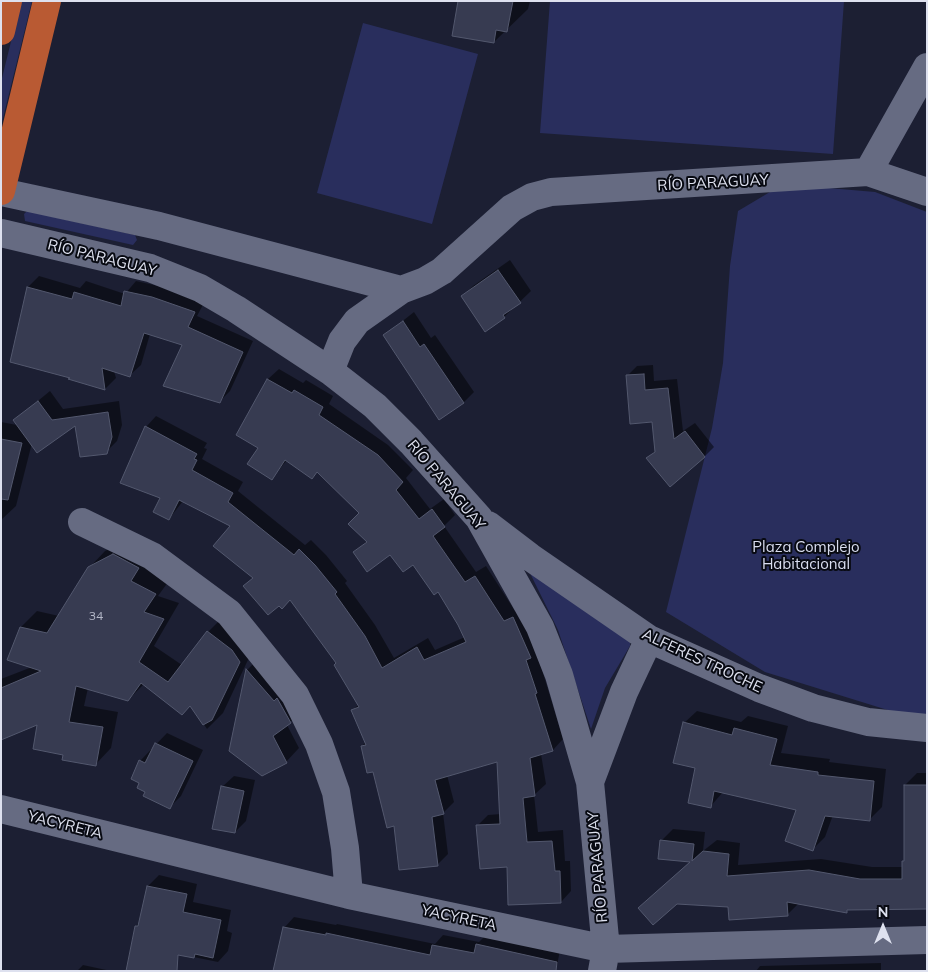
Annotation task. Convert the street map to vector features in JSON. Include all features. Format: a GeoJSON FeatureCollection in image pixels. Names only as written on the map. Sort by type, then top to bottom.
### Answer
{"type":"FeatureCollection","features":[{"type":"Feature","properties":{"kind":"highway"},"geometry":{"type":"LineString","coordinates":[[1,30],[8,1]]}},
{"type":"Feature","properties":{"kind":"highway"},"geometry":{"type":"LineString","coordinates":[[1,191],[47,1]]}},
{"type":"Feature","properties":{"kind":"street"},"geometry":{"type":"LineString","coordinates":[[927,67],[868,172],[927,192]]}},
{"type":"Feature","properties":{"kind":"street","name":"RÍO PARAGUAY"},"geometry":{"type":"LineString","coordinates":[[330,372],[342,341],[357,321],[401,290],[426,281],[442,272],[512,208],[532,197],[551,192],[782,180],[868,172]]}},
{"type":"Feature","properties":{"kind":"street"},"geometry":{"type":"LineString","coordinates":[[1,191],[159,226],[401,290]]}},
{"type":"Feature","properties":{"kind":"street","name":"RÍO PARAGUAY"},"geometry":{"type":"LineString","coordinates":[[1,233],[150,268],[200,288],[330,372],[374,406],[411,442],[479,518],[540,627],[559,675],[590,782],[604,960]]}},
{"type":"Feature","properties":{"kind":"street","name":"ALFERES TROCHE"},"geometry":{"type":"LineString","coordinates":[[479,518],[530,557],[649,639],[759,688],[813,708],[868,722],[927,728]]}},
{"type":"Feature","properties":{"kind":"street"},"geometry":{"type":"LineString","coordinates":[[82,522],[152,556],[228,613],[295,695],[319,744],[336,792],[345,848],[349,895]]}},
{"type":"Feature","properties":{"kind":"street"},"geometry":{"type":"LineString","coordinates":[[590,782],[624,692],[649,639]]}},
{"type":"Feature","properties":{"kind":"street","name":"YACYRETA"},"geometry":{"type":"LineString","coordinates":[[1,809],[604,960],[927,940]]}},
{"type":"Feature","properties":{"kind":"green space"},"geometry":{"type":"Polygon","coordinates":[[[21,1],[32,1],[1,126],[2,78],[21,1]]]}},
{"type":"Feature","properties":{"kind":"green space"},"geometry":{"type":"Polygon","coordinates":[[[550,1],[844,1],[833,154],[540,133],[550,1]]]}},
{"type":"Feature","properties":{"kind":"green space"},"geometry":{"type":"Polygon","coordinates":[[[363,23],[478,54],[432,224],[317,193],[363,23]]]}},
{"type":"Feature","properties":{"kind":"green space","name":"Plaza Complejo Habitacional"},"geometry":{"type":"Polygon","coordinates":[[[817,187],[875,192],[927,212],[927,714],[907,716],[765,672],[666,612],[712,428],[723,363],[730,266],[738,211],[775,189],[817,187]]]}},
{"type":"Feature","properties":{"kind":"green space"},"geometry":{"type":"Polygon","coordinates":[[[27,211],[135,235],[137,240],[133,245],[25,221],[24,214],[27,211]]]}},
{"type":"Feature","properties":{"kind":"green space"},"geometry":{"type":"Polygon","coordinates":[[[527,567],[630,640],[630,646],[605,688],[591,729],[558,630],[527,567]]]}},
{"type":"Feature","properties":{"kind":"building"},"geometry":{"type":"Polygon","coordinates":[[[458,1],[513,1],[507,32],[496,30],[494,43],[452,36],[458,1]]]}},
{"type":"Feature","properties":{"kind":"building"},"geometry":{"type":"Polygon","coordinates":[[[498,270],[521,303],[503,315],[505,318],[485,332],[461,296],[498,270]]]}},
{"type":"Feature","properties":{"kind":"building"},"geometry":{"type":"Polygon","coordinates":[[[27,287],[72,299],[74,292],[121,306],[124,291],[152,297],[195,312],[188,327],[243,352],[220,403],[163,386],[182,345],[144,333],[130,377],[102,368],[105,390],[68,379],[70,378],[10,362],[27,287]]]}},
{"type":"Feature","properties":{"kind":"building"},"geometry":{"type":"Polygon","coordinates":[[[403,321],[420,347],[424,344],[464,403],[439,420],[383,335],[403,321]]]}},
{"type":"Feature","properties":{"kind":"building"},"geometry":{"type":"Polygon","coordinates":[[[644,374],[645,390],[668,388],[674,439],[685,431],[705,457],[670,487],[646,458],[655,452],[652,422],[630,424],[626,375],[644,374]]]}},
{"type":"Feature","properties":{"kind":"building"},"geometry":{"type":"Polygon","coordinates":[[[267,379],[292,393],[294,390],[323,407],[319,415],[378,455],[403,482],[396,490],[419,519],[432,509],[445,527],[433,536],[465,582],[475,576],[504,621],[513,617],[531,658],[526,660],[553,751],[530,758],[535,796],[523,798],[527,842],[552,841],[555,871],[560,871],[561,903],[508,905],[507,867],[480,869],[476,825],[500,824],[497,762],[435,780],[444,814],[432,817],[438,866],[399,870],[394,826],[387,828],[373,772],[367,773],[361,746],[366,745],[351,710],[359,707],[334,665],[336,663],[290,600],[282,609],[279,606],[268,615],[243,586],[253,578],[213,546],[230,526],[179,500],[169,520],[153,512],[160,498],[120,483],[145,426],[197,454],[194,459],[197,460],[192,470],[233,493],[228,502],[294,555],[299,549],[315,565],[337,592],[335,594],[365,636],[382,668],[417,647],[424,660],[466,642],[438,592],[434,595],[413,565],[403,572],[390,555],[367,572],[353,552],[367,542],[348,524],[359,513],[317,472],[312,479],[285,460],[272,480],[247,464],[258,448],[236,435],[267,379]]]}},
{"type":"Feature","properties":{"kind":"building"},"geometry":{"type":"Polygon","coordinates":[[[38,401],[52,420],[108,412],[112,437],[107,454],[80,457],[75,426],[37,453],[13,420],[38,401]]]}},
{"type":"Feature","properties":{"kind":"building"},"geometry":{"type":"Polygon","coordinates":[[[1,439],[22,443],[8,500],[1,499],[1,439]]]}},
{"type":"Feature","properties":{"kind":"building"},"geometry":{"type":"Polygon","coordinates":[[[113,554],[139,568],[131,581],[156,594],[144,612],[164,619],[139,662],[168,682],[207,631],[232,650],[240,662],[212,720],[203,725],[190,706],[182,715],[141,683],[128,701],[76,686],[69,722],[103,727],[96,766],[62,760],[63,755],[33,749],[37,725],[1,740],[1,688],[41,671],[7,660],[20,627],[47,633],[88,567],[113,554]]]}},
{"type":"Feature","properties":{"kind":"building"},"geometry":{"type":"Polygon","coordinates":[[[246,669],[274,701],[277,698],[291,723],[273,736],[287,763],[262,776],[229,751],[246,669]]]}},
{"type":"Feature","properties":{"kind":"building"},"geometry":{"type":"Polygon","coordinates":[[[683,722],[732,735],[734,728],[777,739],[770,765],[818,772],[818,775],[874,781],[870,821],[825,816],[813,851],[785,841],[796,810],[714,791],[711,808],[688,803],[695,768],[673,763],[683,722]]]}},
{"type":"Feature","properties":{"kind":"building"},"geometry":{"type":"Polygon","coordinates":[[[155,743],[193,761],[170,809],[143,796],[145,792],[137,788],[139,783],[131,779],[139,760],[145,763],[155,743]]]}},
{"type":"Feature","properties":{"kind":"building"},"geometry":{"type":"Polygon","coordinates":[[[904,785],[927,785],[927,909],[847,910],[847,913],[787,902],[788,916],[729,920],[728,907],[677,904],[653,925],[638,908],[690,862],[658,859],[660,840],[694,844],[692,861],[703,851],[729,854],[727,876],[809,870],[860,879],[902,879],[902,861],[904,861],[904,785]]]}},
{"type":"Feature","properties":{"kind":"building"},"geometry":{"type":"Polygon","coordinates":[[[221,786],[244,791],[235,833],[212,829],[221,786]]]}},
{"type":"Feature","properties":{"kind":"building"},"geometry":{"type":"Polygon","coordinates":[[[147,886],[187,894],[183,912],[221,920],[213,958],[195,954],[194,958],[178,955],[177,971],[126,971],[135,926],[138,926],[147,886]]]}},
{"type":"Feature","properties":{"kind":"building"},"geometry":{"type":"Polygon","coordinates":[[[283,927],[326,935],[326,933],[430,955],[432,945],[474,953],[476,944],[557,962],[556,971],[273,971],[283,927]]]}}]}
